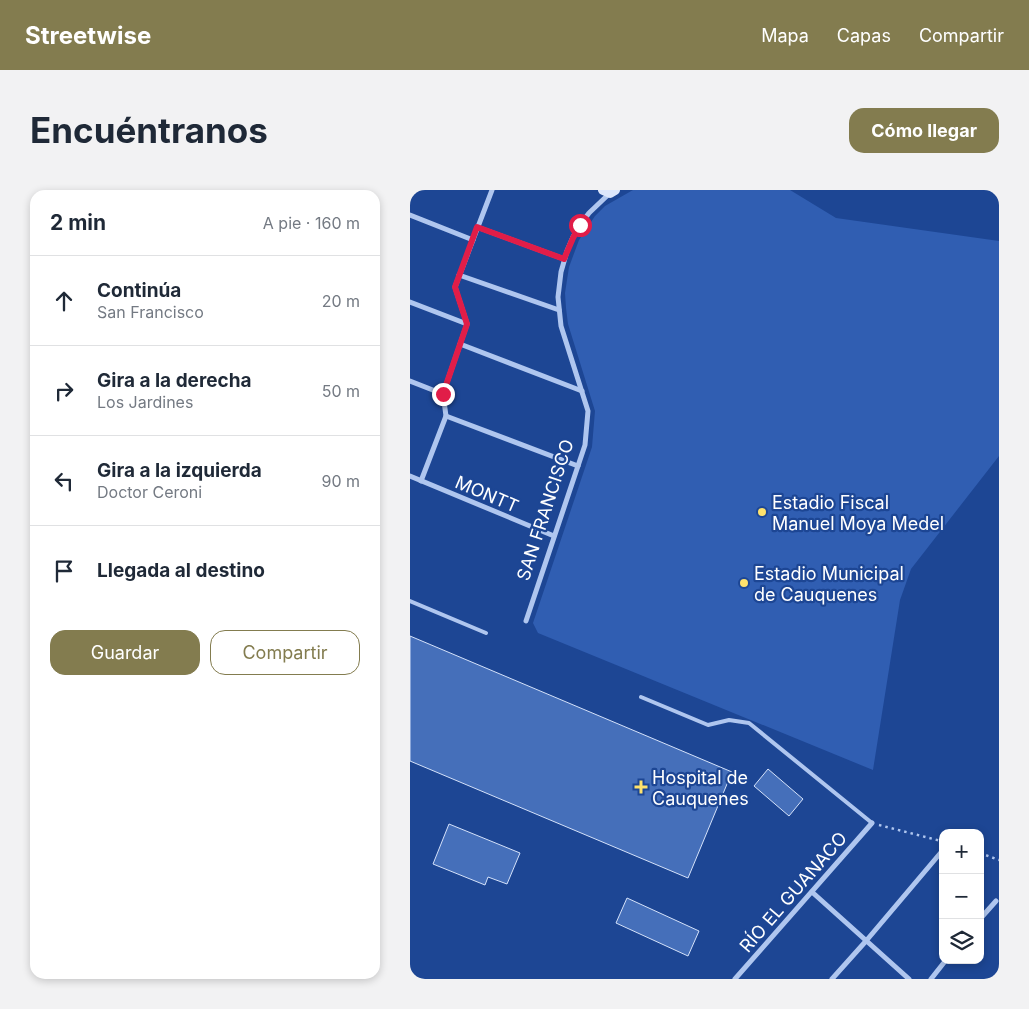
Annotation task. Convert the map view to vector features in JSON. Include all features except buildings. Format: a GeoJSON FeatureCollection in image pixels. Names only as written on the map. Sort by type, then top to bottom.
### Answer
{"type":"FeatureCollection","features":[{"type":"Feature","properties":{"kind":"street"},"geometry":{"type":"LineString","coordinates":[[421,481],[446,416],[443,394],[467,324],[455,287],[492,190]]}},
{"type":"Feature","properties":{"kind":"street","name":"SAN FRANCISCO"},"geometry":{"type":"LineString","coordinates":[[526,621],[585,445],[588,411],[561,326],[559,284],[564,259],[573,238],[589,213],[609,191]]}},
{"type":"Feature","properties":{"kind":"street"},"geometry":{"type":"LineString","coordinates":[[410,214],[473,240]]}},
{"type":"Feature","properties":{"kind":"street"},"geometry":{"type":"LineString","coordinates":[[477,227],[564,259]]}},
{"type":"Feature","properties":{"kind":"street"},"geometry":{"type":"LineString","coordinates":[[459,275],[559,310]]}},
{"type":"Feature","properties":{"kind":"street"},"geometry":{"type":"LineString","coordinates":[[410,302],[467,324]]}},
{"type":"Feature","properties":{"kind":"street"},"geometry":{"type":"LineString","coordinates":[[460,344],[582,391]]}},
{"type":"Feature","properties":{"kind":"street"},"geometry":{"type":"LineString","coordinates":[[410,381],[443,394]]}},
{"type":"Feature","properties":{"kind":"street"},"geometry":{"type":"LineString","coordinates":[[446,416],[578,466]]}},
{"type":"Feature","properties":{"kind":"street","name":"MONTT"},"geometry":{"type":"LineString","coordinates":[[410,476],[554,536]]}},
{"type":"Feature","properties":{"kind":"street","name":"RÍO EL GUANACO"},"geometry":{"type":"LineString","coordinates":[[735,979],[872,823]]}},
{"type":"Feature","properties":{"kind":"street"},"geometry":{"type":"LineString","coordinates":[[832,979],[939,855]]}},
{"type":"Feature","properties":{"kind":"street"},"geometry":{"type":"LineString","coordinates":[[812,892],[909,979]]}},
{"type":"Feature","properties":{"kind":"street"},"geometry":{"type":"LineString","coordinates":[[984,914],[996,901]]}},
{"type":"Feature","properties":{"kind":"street"},"geometry":{"type":"LineString","coordinates":[[931,979],[943,964]]}},
{"type":"Feature","properties":{"kind":"lane"},"geometry":{"type":"LineString","coordinates":[[410,601],[486,633]]}},
{"type":"Feature","properties":{"kind":"lane"},"geometry":{"type":"LineString","coordinates":[[641,697],[708,725],[729,720],[749,723],[872,823]]}},
{"type":"Feature","properties":{"kind":"path"},"geometry":{"type":"LineString","coordinates":[[872,823],[939,840]]}},
{"type":"Feature","properties":{"kind":"path"},"geometry":{"type":"LineString","coordinates":[[984,854],[999,860]]}},
{"type":"Feature","properties":{"kind":"shaded area","name":"Estadio Fiscal Manuel Moya Medel"},"geometry":{"type":"Polygon","coordinates":[[[633,190],[790,190],[836,218],[999,241],[999,456],[911,569],[900,600],[873,770],[538,633],[533,623],[592,447],[595,411],[568,324],[565,293],[569,267],[579,240],[595,216],[605,206],[633,190]]]}},
{"type":"Feature","properties":{"kind":"place","name":"Estadio Fiscal Manuel Moya Medel"},"geometry":{"type":"Point","coordinates":[762,512]}},
{"type":"Feature","properties":{"kind":"place","name":"Estadio Municipal de Cauquenes"},"geometry":{"type":"Point","coordinates":[744,583]}},
{"type":"Feature","properties":{"kind":"place","name":"Hospital de Cauquenes"},"geometry":{"type":"Point","coordinates":[641,787]}},
{"type":"Feature","properties":{"kind":"route"},"geometry":{"type":"LineString","coordinates":[[443,394],[467,324],[455,287],[477,227],[564,259],[580,225]]}}]}
